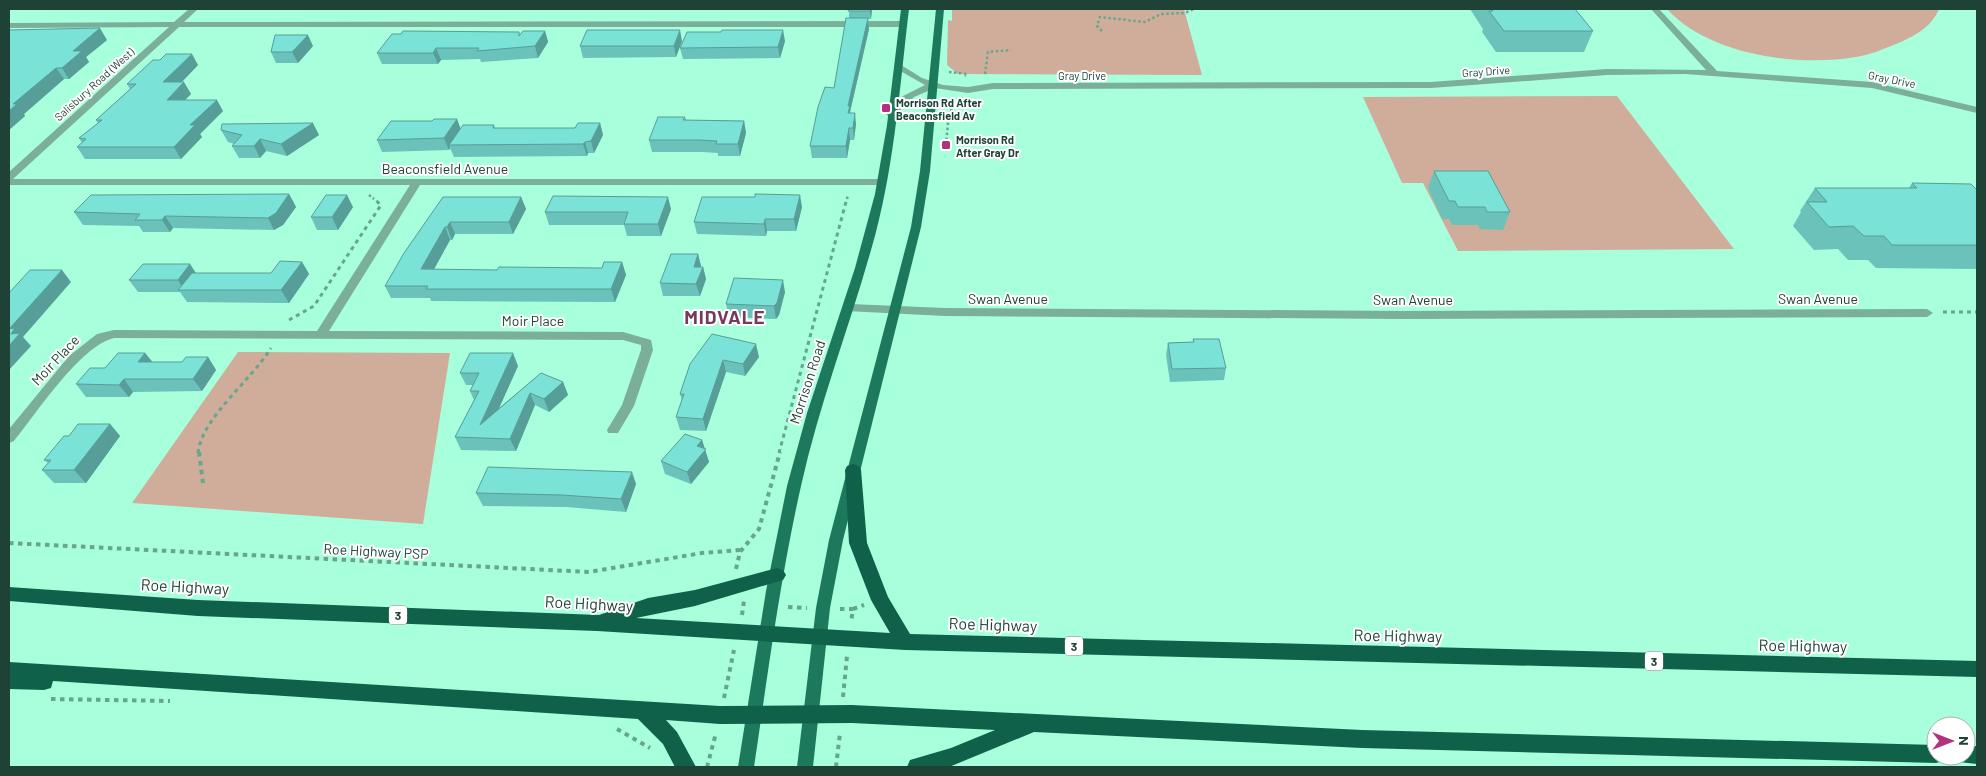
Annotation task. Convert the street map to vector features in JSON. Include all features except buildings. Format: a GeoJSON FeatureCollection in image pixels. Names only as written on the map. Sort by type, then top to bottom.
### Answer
{"type":"FeatureCollection","features":[{"type":"Feature","properties":{"kind":"highway"},"geometry":{"type":"LineString","coordinates":[[853,470],[858,543],[880,600],[905,642]]}},
{"type":"Feature","properties":{"kind":"highway"},"geometry":{"type":"LineString","coordinates":[[597,623],[648,606],[695,598],[778,575]]}},
{"type":"Feature","properties":{"kind":"highway","name":"Roe Highway"},"geometry":{"type":"LineString","coordinates":[[9,594],[198,608],[597,623],[905,642],[1977,669]]}},
{"type":"Feature","properties":{"kind":"highway"},"geometry":{"type":"LineString","coordinates":[[9,670],[205,684],[720,715],[811,713],[1362,739],[1926,754]]}},
{"type":"Feature","properties":{"kind":"highway"},"geometry":{"type":"LineString","coordinates":[[9,681],[205,684]]}},
{"type":"Feature","properties":{"kind":"highway"},"geometry":{"type":"LineString","coordinates":[[643,710],[670,738],[686,767]]}},
{"type":"Feature","properties":{"kind":"highway"},"geometry":{"type":"LineString","coordinates":[[917,767],[952,757],[1033,724]]}},
{"type":"Feature","properties":{"kind":"main road","name":"Morrison Road"},"geometry":{"type":"LineString","coordinates":[[746,767],[795,485],[826,375],[850,308],[882,182],[905,9]]}},
{"type":"Feature","properties":{"kind":"main road"},"geometry":{"type":"LineString","coordinates":[[805,767],[822,608],[853,470],[896,311],[916,227],[926,171],[940,9]]}},
{"type":"Feature","properties":{"kind":"street","name":"Salisbury Road (West)"},"geometry":{"type":"LineString","coordinates":[[9,177],[194,9]]}},
{"type":"Feature","properties":{"kind":"street"},"geometry":{"type":"LineString","coordinates":[[1655,9],[1713,72]]}},
{"type":"Feature","properties":{"kind":"street"},"geometry":{"type":"LineString","coordinates":[[9,25],[903,24]]}},
{"type":"Feature","properties":{"kind":"street"},"geometry":{"type":"LineString","coordinates":[[898,66],[914,77],[934,85]]}},
{"type":"Feature","properties":{"kind":"street","name":"Gray Drive"},"geometry":{"type":"LineString","coordinates":[[891,114],[902,100],[917,90],[945,82],[974,82],[993,86],[1431,85],[1607,72],[1713,72],[1872,85],[1977,110]]}},
{"type":"Feature","properties":{"kind":"street","name":"Beaconsfield Avenue"},"geometry":{"type":"LineString","coordinates":[[9,182],[882,182]]}},
{"type":"Feature","properties":{"kind":"street"},"geometry":{"type":"LineString","coordinates":[[322,333],[417,182]]}},
{"type":"Feature","properties":{"kind":"street","name":"Swan Avenue"},"geometry":{"type":"LineString","coordinates":[[850,308],[896,311],[1404,315],[1927,313]]}},
{"type":"Feature","properties":{"kind":"street","name":"Moir Place"},"geometry":{"type":"LineString","coordinates":[[9,438],[73,359],[101,337],[114,334],[322,333],[623,336],[639,339],[647,343],[647,350],[628,406],[613,430]]}},
{"type":"Feature","properties":{"kind":"path"},"geometry":{"type":"LineString","coordinates":[[1102,31],[1097,26],[1100,17],[1145,22],[1161,14],[1185,13],[1194,9]]}},
{"type":"Feature","properties":{"kind":"path"},"geometry":{"type":"LineString","coordinates":[[985,77],[988,52],[1011,50]]}},
{"type":"Feature","properties":{"kind":"path"},"geometry":{"type":"LineString","coordinates":[[707,767],[745,606],[742,585],[736,568],[736,558],[740,550],[760,528],[851,182]]}},
{"type":"Feature","properties":{"kind":"path"},"geometry":{"type":"LineString","coordinates":[[203,483],[198,462],[202,436],[214,417],[260,366],[292,317],[314,306],[381,205],[366,193],[369,188]]}},
{"type":"Feature","properties":{"kind":"path"},"geometry":{"type":"LineString","coordinates":[[1927,313],[1977,312]]}},
{"type":"Feature","properties":{"kind":"path","name":"Roe Highway PSP"},"geometry":{"type":"LineString","coordinates":[[9,543],[589,572],[616,570],[714,550],[740,550]]}},
{"type":"Feature","properties":{"kind":"path"},"geometry":{"type":"LineString","coordinates":[[49,699],[178,701]]}},
{"type":"Feature","properties":{"kind":"path"},"geometry":{"type":"LineString","coordinates":[[610,725],[657,752]]}},
{"type":"Feature","properties":{"kind":"shaded area"},"geometry":{"type":"Polygon","coordinates":[[[952,9],[1184,9],[1202,75],[958,74],[947,65],[948,20],[952,21],[952,9]]]}},
{"type":"Feature","properties":{"kind":"shaded area"},"geometry":{"type":"Polygon","coordinates":[[[1667,9],[1939,9],[1932,21],[1921,31],[1881,50],[1856,57],[1833,60],[1807,60],[1755,54],[1730,47],[1706,37],[1685,25],[1667,9]]]}},
{"type":"Feature","properties":{"kind":"shaded area"},"geometry":{"type":"Polygon","coordinates":[[[1617,96],[1734,249],[1458,251],[1423,183],[1402,183],[1363,97],[1617,96]]]}},
{"type":"Feature","properties":{"kind":"shaded area"},"geometry":{"type":"Polygon","coordinates":[[[238,352],[450,353],[423,524],[132,503],[238,352]]]}},
{"type":"Feature","properties":{"kind":"place","name":"Morrison Rd After Beaconsfield Av"},"geometry":{"type":"Point","coordinates":[886,108]}},
{"type":"Feature","properties":{"kind":"place","name":"Morrison Rd After Gray Dr"},"geometry":{"type":"Point","coordinates":[946,145]}},
{"type":"Feature","properties":{"kind":"district","name":"MIDVALE"},"geometry":{"type":"Point","coordinates":[725,316]}}]}
